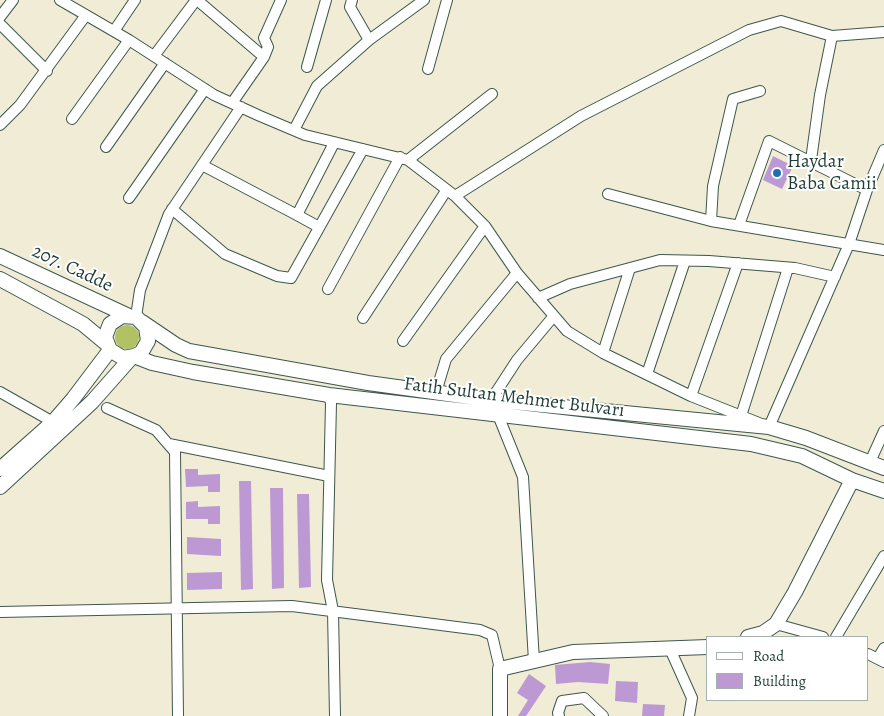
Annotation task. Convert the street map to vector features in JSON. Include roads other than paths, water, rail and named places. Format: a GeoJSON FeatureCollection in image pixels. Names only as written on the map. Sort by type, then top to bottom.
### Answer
{"type":"FeatureCollection","features":[{"type":"Feature","properties":{"kind":"main road","name":"207. Cadde"},"geometry":{"type":"LineString","coordinates":[[0,256],[136,318]]}},
{"type":"Feature","properties":{"kind":"main road"},"geometry":{"type":"LineString","coordinates":[[0,279],[84,324],[116,355],[133,357]]}},
{"type":"Feature","properties":{"kind":"main road"},"geometry":{"type":"LineString","coordinates":[[0,469],[52,422],[73,400],[108,347],[106,330],[110,324],[122,316],[136,318],[146,328],[148,341],[140,353],[133,357],[92,402],[0,487]]}},
{"type":"Feature","properties":{"kind":"main road","name":"Fatih Sultan Mehmet Bulvarı"},"geometry":{"type":"LineString","coordinates":[[136,318],[176,345],[189,351],[368,383],[491,400],[769,427],[806,438],[884,468]]}},
{"type":"Feature","properties":{"kind":"main road","name":"Fatih Sultan Mehmet Bulvarı"},"geometry":{"type":"LineString","coordinates":[[133,357],[193,372],[329,395],[751,444],[802,456],[852,480],[884,491]]}},
{"type":"Feature","properties":{"kind":"main road"},"geometry":{"type":"LineString","coordinates":[[751,636],[763,632],[776,624],[795,592],[852,480]]}},
{"type":"Feature","properties":{"kind":"main road"},"geometry":{"type":"LineString","coordinates":[[500,716],[500,669],[573,652],[706,647]]}},
{"type":"Feature","properties":{"kind":"street"},"geometry":{"type":"LineString","coordinates":[[0,17],[14,0]]}},
{"type":"Feature","properties":{"kind":"street"},"geometry":{"type":"LineString","coordinates":[[60,0],[129,40],[205,89],[236,105],[294,130],[334,142],[404,158],[450,193],[485,226],[517,273],[567,331],[603,353],[691,396],[769,427],[849,244],[867,190],[882,164],[884,150]]}},
{"type":"Feature","properties":{"kind":"street"},"geometry":{"type":"LineString","coordinates":[[114,31],[135,0]]}},
{"type":"Feature","properties":{"kind":"street"},"geometry":{"type":"LineString","coordinates":[[154,56],[196,0],[264,57]]}},
{"type":"Feature","properties":{"kind":"street"},"geometry":{"type":"LineString","coordinates":[[136,318],[140,290],[172,209],[202,165],[264,57],[268,47],[264,38],[282,0]]}},
{"type":"Feature","properties":{"kind":"street"},"geometry":{"type":"LineString","coordinates":[[307,67],[326,0]]}},
{"type":"Feature","properties":{"kind":"street"},"geometry":{"type":"LineString","coordinates":[[352,0],[350,7],[369,40]]}},
{"type":"Feature","properties":{"kind":"street"},"geometry":{"type":"LineString","coordinates":[[294,130],[317,86],[369,40],[424,0]]}},
{"type":"Feature","properties":{"kind":"street"},"geometry":{"type":"LineString","coordinates":[[428,69],[447,0]]}},
{"type":"Feature","properties":{"kind":"street"},"geometry":{"type":"LineString","coordinates":[[0,125],[20,105],[47,71],[86,16]]}},
{"type":"Feature","properties":{"kind":"street"},"geometry":{"type":"LineString","coordinates":[[363,318],[450,193],[580,116],[749,30],[781,21],[832,36],[884,32]]}},
{"type":"Feature","properties":{"kind":"street"},"geometry":{"type":"LineString","coordinates":[[0,24],[47,71]]}},
{"type":"Feature","properties":{"kind":"street"},"geometry":{"type":"LineString","coordinates":[[810,160],[820,95],[832,36]]}},
{"type":"Feature","properties":{"kind":"street"},"geometry":{"type":"LineString","coordinates":[[72,119],[129,40]]}},
{"type":"Feature","properties":{"kind":"street"},"geometry":{"type":"LineString","coordinates":[[106,147],[165,63]]}},
{"type":"Feature","properties":{"kind":"street"},"geometry":{"type":"LineString","coordinates":[[129,198],[205,89]]}},
{"type":"Feature","properties":{"kind":"street"},"geometry":{"type":"LineString","coordinates":[[711,221],[713,186],[733,98],[760,91]]}},
{"type":"Feature","properties":{"kind":"street"},"geometry":{"type":"LineString","coordinates":[[328,289],[404,158],[492,94]]}},
{"type":"Feature","properties":{"kind":"street"},"geometry":{"type":"LineString","coordinates":[[739,225],[769,141],[867,190]]}},
{"type":"Feature","properties":{"kind":"street"},"geometry":{"type":"LineString","coordinates":[[298,215],[334,142]]}},
{"type":"Feature","properties":{"kind":"street"},"geometry":{"type":"LineString","coordinates":[[172,209],[225,254],[277,276],[291,278],[363,148]]}},
{"type":"Feature","properties":{"kind":"street"},"geometry":{"type":"LineString","coordinates":[[202,165],[319,226]]}},
{"type":"Feature","properties":{"kind":"street"},"geometry":{"type":"LineString","coordinates":[[608,194],[711,221],[884,250]]}},
{"type":"Feature","properties":{"kind":"street"},"geometry":{"type":"LineString","coordinates":[[403,341],[485,226]]}},
{"type":"Feature","properties":{"kind":"street"},"geometry":{"type":"LineString","coordinates":[[538,298],[570,284],[660,260],[738,263],[788,268],[835,276]]}},
{"type":"Feature","properties":{"kind":"street"},"geometry":{"type":"LineString","coordinates":[[647,374],[685,261]]}},
{"type":"Feature","properties":{"kind":"street"},"geometry":{"type":"LineString","coordinates":[[691,396],[738,263]]}},
{"type":"Feature","properties":{"kind":"street"},"geometry":{"type":"LineString","coordinates":[[603,353],[630,268]]}},
{"type":"Feature","properties":{"kind":"street"},"geometry":{"type":"LineString","coordinates":[[741,416],[788,268]]}},
{"type":"Feature","properties":{"kind":"street"},"geometry":{"type":"LineString","coordinates":[[436,392],[446,359],[517,273]]}},
{"type":"Feature","properties":{"kind":"street"},"geometry":{"type":"LineString","coordinates":[[491,400],[517,360],[554,318]]}},
{"type":"Feature","properties":{"kind":"street"},"geometry":{"type":"LineString","coordinates":[[0,392],[52,422]]}},
{"type":"Feature","properties":{"kind":"street"},"geometry":{"type":"LineString","coordinates":[[329,395],[331,403],[327,580],[333,611],[335,716]]}},
{"type":"Feature","properties":{"kind":"street"},"geometry":{"type":"LineString","coordinates":[[106,408],[156,430],[175,452],[178,716]]}},
{"type":"Feature","properties":{"kind":"street"},"geometry":{"type":"LineString","coordinates":[[498,415],[523,477],[534,661]]}},
{"type":"Feature","properties":{"kind":"street"},"geometry":{"type":"LineString","coordinates":[[870,462],[884,431]]}},
{"type":"Feature","properties":{"kind":"street"},"geometry":{"type":"LineString","coordinates":[[169,444],[329,476]]}},
{"type":"Feature","properties":{"kind":"street"},"geometry":{"type":"LineString","coordinates":[[837,636],[884,556]]}},
{"type":"Feature","properties":{"kind":"street"},"geometry":{"type":"LineString","coordinates":[[0,612],[292,606],[480,630],[492,635],[500,669]]}},
{"type":"Feature","properties":{"kind":"street"},"geometry":{"type":"LineString","coordinates":[[776,624],[819,636]]}},
{"type":"Feature","properties":{"kind":"street"},"geometry":{"type":"LineString","coordinates":[[876,658],[884,648]]}},
{"type":"Feature","properties":{"kind":"street"},"geometry":{"type":"LineString","coordinates":[[670,649],[692,698],[690,716]]}},
{"type":"Feature","properties":{"kind":"street"},"geometry":{"type":"LineString","coordinates":[[559,716],[558,713],[562,701],[572,698],[584,698],[603,716]]}},
{"type":"Feature","properties":{"kind":"place","name":"Haydar Baba Camii"},"geometry":{"type":"Point","coordinates":[777,173]}}]}
